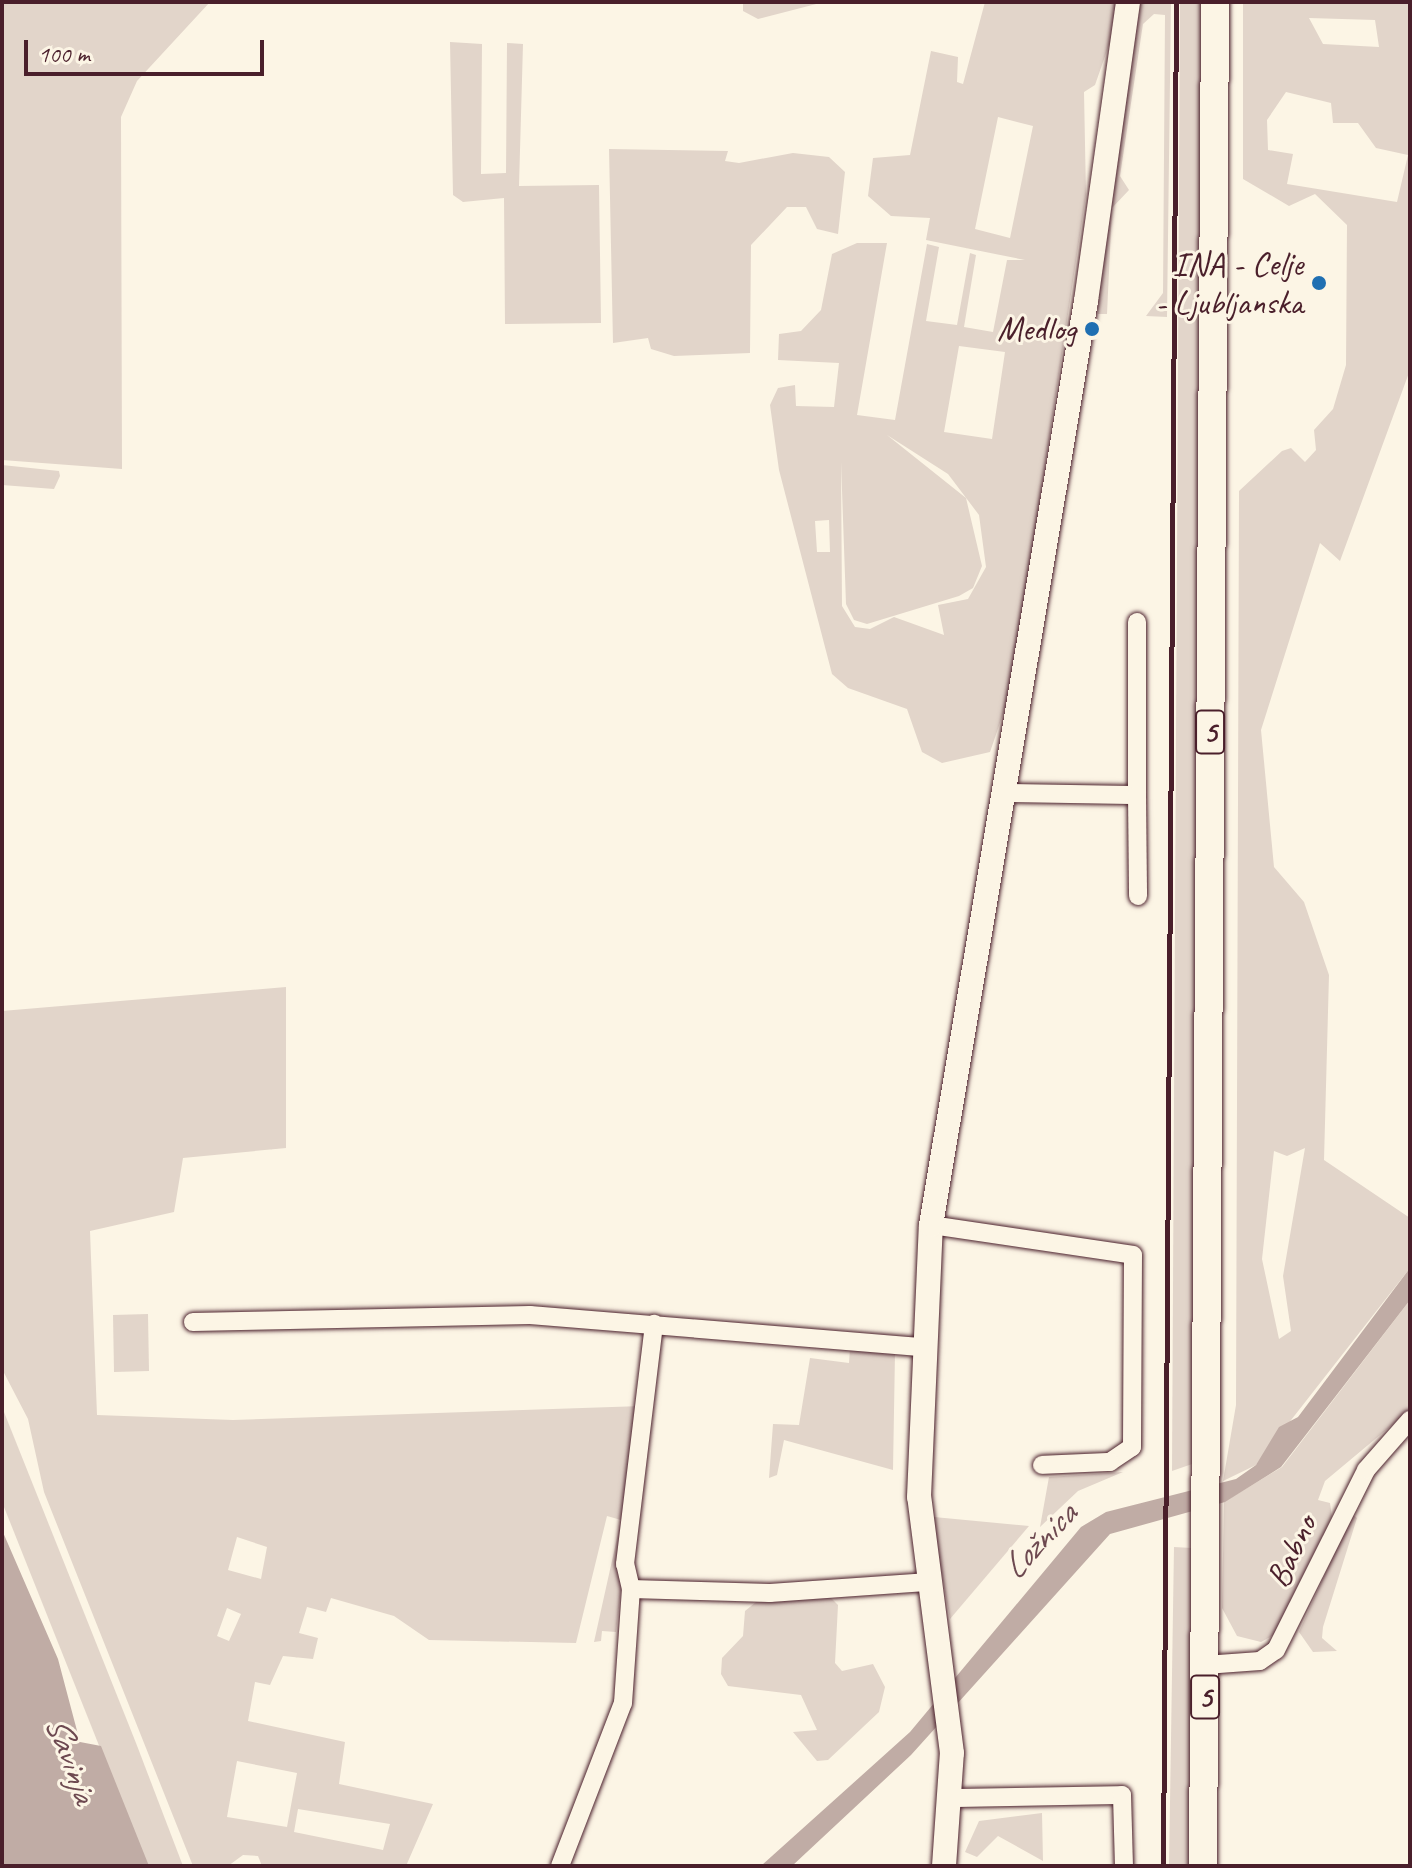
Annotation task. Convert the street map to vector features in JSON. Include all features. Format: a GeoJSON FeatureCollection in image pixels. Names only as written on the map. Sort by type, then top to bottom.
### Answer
{"type":"FeatureCollection","features":[{"type":"Feature","properties":{"kind":"main road","name":"5"},"geometry":{"type":"LineString","coordinates":[[1203,1866],[1215,2]]}},
{"type":"Feature","properties":{"kind":"street"},"geometry":{"type":"LineString","coordinates":[[944,1866],[952,1798],[952,1753],[940,1641],[926,1582],[920,1347],[931,1225],[1004,793],[1128,2]]}},
{"type":"Feature","properties":{"kind":"street"},"geometry":{"type":"LineString","coordinates":[[1137,622],[1138,896]]}},
{"type":"Feature","properties":{"kind":"street"},"geometry":{"type":"LineString","coordinates":[[1004,793],[1137,795]]}},
{"type":"Feature","properties":{"kind":"street"},"geometry":{"type":"LineString","coordinates":[[931,1225],[1133,1255],[1132,1447],[1110,1462],[1042,1465]]}},
{"type":"Feature","properties":{"kind":"street"},"geometry":{"type":"LineString","coordinates":[[193,1322],[396,1314],[654,1324],[920,1347]]}},
{"type":"Feature","properties":{"kind":"street"},"geometry":{"type":"LineString","coordinates":[[560,1866],[623,1703],[631,1589],[625,1564],[654,1324]]}},
{"type":"Feature","properties":{"kind":"street","name":"Babno"},"geometry":{"type":"LineString","coordinates":[[1205,1665],[1260,1661],[1276,1650],[1366,1470],[1410,1420]]}},
{"type":"Feature","properties":{"kind":"street"},"geometry":{"type":"LineString","coordinates":[[631,1589],[756,1593],[926,1582]]}},
{"type":"Feature","properties":{"kind":"street"},"geometry":{"type":"LineString","coordinates":[[952,1798],[1122,1795],[1124,1866]]}},
{"type":"Feature","properties":{"kind":"shaded area"},"geometry":{"type":"Polygon","coordinates":[[[2,2],[210,2],[137,81],[121,117],[122,469],[2,460],[2,2]]]}},
{"type":"Feature","properties":{"kind":"shaded area"},"geometry":{"type":"Polygon","coordinates":[[[743,2],[824,2],[758,19],[743,11],[743,2]]]}},
{"type":"Feature","properties":{"kind":"shaded area"},"geometry":{"type":"Polygon","coordinates":[[[985,2],[1116,2],[1111,39],[1095,85],[1084,92],[1086,195],[1011,691],[990,752],[942,763],[922,752],[907,709],[848,688],[832,674],[779,470],[770,405],[778,388],[795,385],[796,406],[834,407],[839,363],[778,360],[779,334],[801,331],[821,310],[832,254],[857,243],[887,243],[857,415],[895,420],[927,244],[939,247],[926,321],[957,325],[970,253],[976,255],[964,327],[993,332],[1007,260],[1025,260],[926,240],[930,218],[891,216],[868,196],[873,158],[910,155],[931,51],[958,57],[957,82],[963,84],[985,2]],[[998,117],[975,229],[1010,238],[1033,126],[998,117]],[[959,346],[944,432],[992,439],[1005,352],[959,346]],[[887,435],[966,498],[982,566],[973,588],[959,596],[867,624],[854,620],[846,604],[841,462],[842,606],[855,627],[870,629],[894,617],[944,635],[938,605],[968,599],[986,567],[979,515],[948,474],[887,435]],[[829,520],[815,521],[817,552],[830,552],[829,520]]]}},
{"type":"Feature","properties":{"kind":"shaded area"},"geometry":{"type":"Polygon","coordinates":[[[1140,2],[1171,2],[1167,317],[1146,316],[1163,293],[1165,15],[1154,14],[1143,24],[1120,176],[1129,190],[1112,208],[1107,314],[1098,314],[1097,268],[1140,2]]]}},
{"type":"Feature","properties":{"kind":"shaded area"},"geometry":{"type":"Polygon","coordinates":[[[1180,2],[1202,2],[1195,1463],[1172,1471],[1180,2]]]}},
{"type":"Feature","properties":{"kind":"shaded area"},"geometry":{"type":"Polygon","coordinates":[[[1243,2],[1410,2],[1410,370],[1340,561],[1320,543],[1261,730],[1274,867],[1304,902],[1329,975],[1324,1160],[1410,1218],[1410,1268],[1256,1465],[1223,1481],[1236,1405],[1239,491],[1282,451],[1291,448],[1305,462],[1316,450],[1314,430],[1333,409],[1346,365],[1347,225],[1315,194],[1289,206],[1243,179],[1243,2]],[[1309,18],[1323,44],[1379,47],[1375,20],[1309,18]],[[1286,92],[1267,120],[1268,150],[1293,154],[1287,184],[1397,202],[1408,155],[1376,148],[1358,123],[1333,123],[1331,103],[1286,92]],[[1305,1148],[1287,1156],[1274,1151],[1262,1259],[1279,1339],[1291,1331],[1283,1276],[1305,1148]]]}},
{"type":"Feature","properties":{"kind":"shaded area"},"geometry":{"type":"Polygon","coordinates":[[[450,42],[482,44],[481,174],[506,173],[507,43],[523,44],[519,186],[599,185],[601,323],[505,324],[504,198],[463,202],[453,195],[450,42]]]}},
{"type":"Feature","properties":{"kind":"shaded area"},"geometry":{"type":"Polygon","coordinates":[[[609,149],[728,151],[725,161],[739,163],[793,153],[829,157],[845,172],[838,234],[817,229],[806,207],[787,207],[751,245],[750,353],[674,356],[651,349],[648,338],[613,343],[609,149]]]}},
{"type":"Feature","properties":{"kind":"shaded area"},"geometry":{"type":"Polygon","coordinates":[[[2,465],[59,471],[60,476],[54,489],[2,485],[2,465]]]}},
{"type":"Feature","properties":{"kind":"shaded area"},"geometry":{"type":"Polygon","coordinates":[[[286,987],[286,1148],[183,1158],[174,1212],[90,1231],[97,1415],[233,1420],[642,1406],[616,1632],[602,1631],[601,1641],[594,1642],[621,1520],[607,1516],[576,1643],[429,1640],[394,1616],[331,1598],[326,1612],[307,1607],[299,1633],[318,1638],[313,1659],[283,1656],[270,1685],[255,1682],[248,1721],[345,1742],[339,1784],[433,1804],[406,1866],[262,1866],[258,1856],[243,1855],[228,1866],[193,1866],[44,1492],[28,1419],[2,1369],[2,1011],[286,987]],[[237,1537],[228,1570],[261,1579],[267,1547],[237,1537]],[[227,1608],[217,1636],[229,1641],[241,1614],[227,1608]],[[237,1761],[227,1817],[287,1827],[297,1773],[237,1761]],[[298,1809],[294,1832],[383,1850],[390,1824],[298,1809]]]}},
{"type":"Feature","properties":{"kind":"shaded area"},"geometry":{"type":"Polygon","coordinates":[[[1410,1300],[1410,1410],[1325,1481],[1318,1500],[1330,1503],[1332,1517],[1279,1632],[1261,1642],[1237,1636],[1222,1608],[1224,1502],[1282,1467],[1410,1300]]]}},
{"type":"Feature","properties":{"kind":"shaded area"},"geometry":{"type":"Polygon","coordinates":[[[148,1314],[149,1371],[114,1372],[113,1315],[148,1314]]]}},
{"type":"Feature","properties":{"kind":"shaded area"},"geometry":{"type":"Polygon","coordinates":[[[850,1349],[895,1353],[893,1470],[784,1440],[777,1475],[769,1478],[773,1424],[799,1425],[810,1358],[849,1363],[850,1349]]]}},
{"type":"Feature","properties":{"kind":"shaded area"},"geometry":{"type":"Polygon","coordinates":[[[2,1407],[183,1866],[147,1866],[2,1502],[2,1407]]]}},
{"type":"Feature","properties":{"kind":"shaded area"},"geometry":{"type":"Polygon","coordinates":[[[1123,1472],[1078,1491],[1040,1527],[1049,1477],[1123,1472]]]}},
{"type":"Feature","properties":{"kind":"shaded area"},"geometry":{"type":"Polygon","coordinates":[[[1352,1514],[1357,1518],[1323,1627],[1322,1638],[1337,1651],[1313,1652],[1299,1632],[1352,1514]]]}},
{"type":"Feature","properties":{"kind":"shaded area"},"geometry":{"type":"Polygon","coordinates":[[[934,1517],[1029,1526],[950,1619],[938,1553],[934,1517]]]}},
{"type":"Feature","properties":{"kind":"shaded area"},"geometry":{"type":"Polygon","coordinates":[[[1174,1547],[1192,1548],[1193,1866],[1169,1866],[1174,1547]]]}},
{"type":"Feature","properties":{"kind":"shaded area"},"geometry":{"type":"Polygon","coordinates":[[[830,1597],[838,1605],[835,1663],[842,1671],[873,1664],[885,1687],[879,1712],[828,1760],[817,1761],[793,1732],[817,1730],[801,1695],[728,1686],[721,1674],[722,1658],[743,1636],[745,1611],[756,1602],[830,1597]]]}},
{"type":"Feature","properties":{"kind":"shaded area"},"geometry":{"type":"Polygon","coordinates":[[[1042,1813],[1043,1861],[998,1836],[977,1857],[965,1852],[979,1821],[1042,1813]]]}},
{"type":"Feature","properties":{"kind":"water"},"geometry":{"type":"Polygon","coordinates":[[[1410,1268],[1410,1300],[1281,1467],[1225,1502],[1110,1534],[911,1755],[792,1866],[761,1866],[910,1732],[1081,1527],[1106,1512],[1236,1479],[1256,1465],[1279,1427],[1298,1417],[1410,1268]]]}},
{"type":"Feature","properties":{"kind":"water","name":"Savinja"},"geometry":{"type":"Polygon","coordinates":[[[2,1530],[58,1659],[80,1742],[101,1746],[149,1866],[4,1866],[2,1530]]]}},
{"type":"Feature","properties":{"kind":"railway"},"geometry":{"type":"LineString","coordinates":[[1163,1866],[1176,2]]}},
{"type":"Feature","properties":{"kind":"place","name":"INA - Celje - Ljubljanska"},"geometry":{"type":"Point","coordinates":[1319,283]}},
{"type":"Feature","properties":{"kind":"place","name":"Medlog"},"geometry":{"type":"Point","coordinates":[1092,329]}},
{"type":"Feature","properties":{"kind":"water label","name":"Ložnica"},"geometry":{"type":"Point","coordinates":[1039,1541]}}]}
